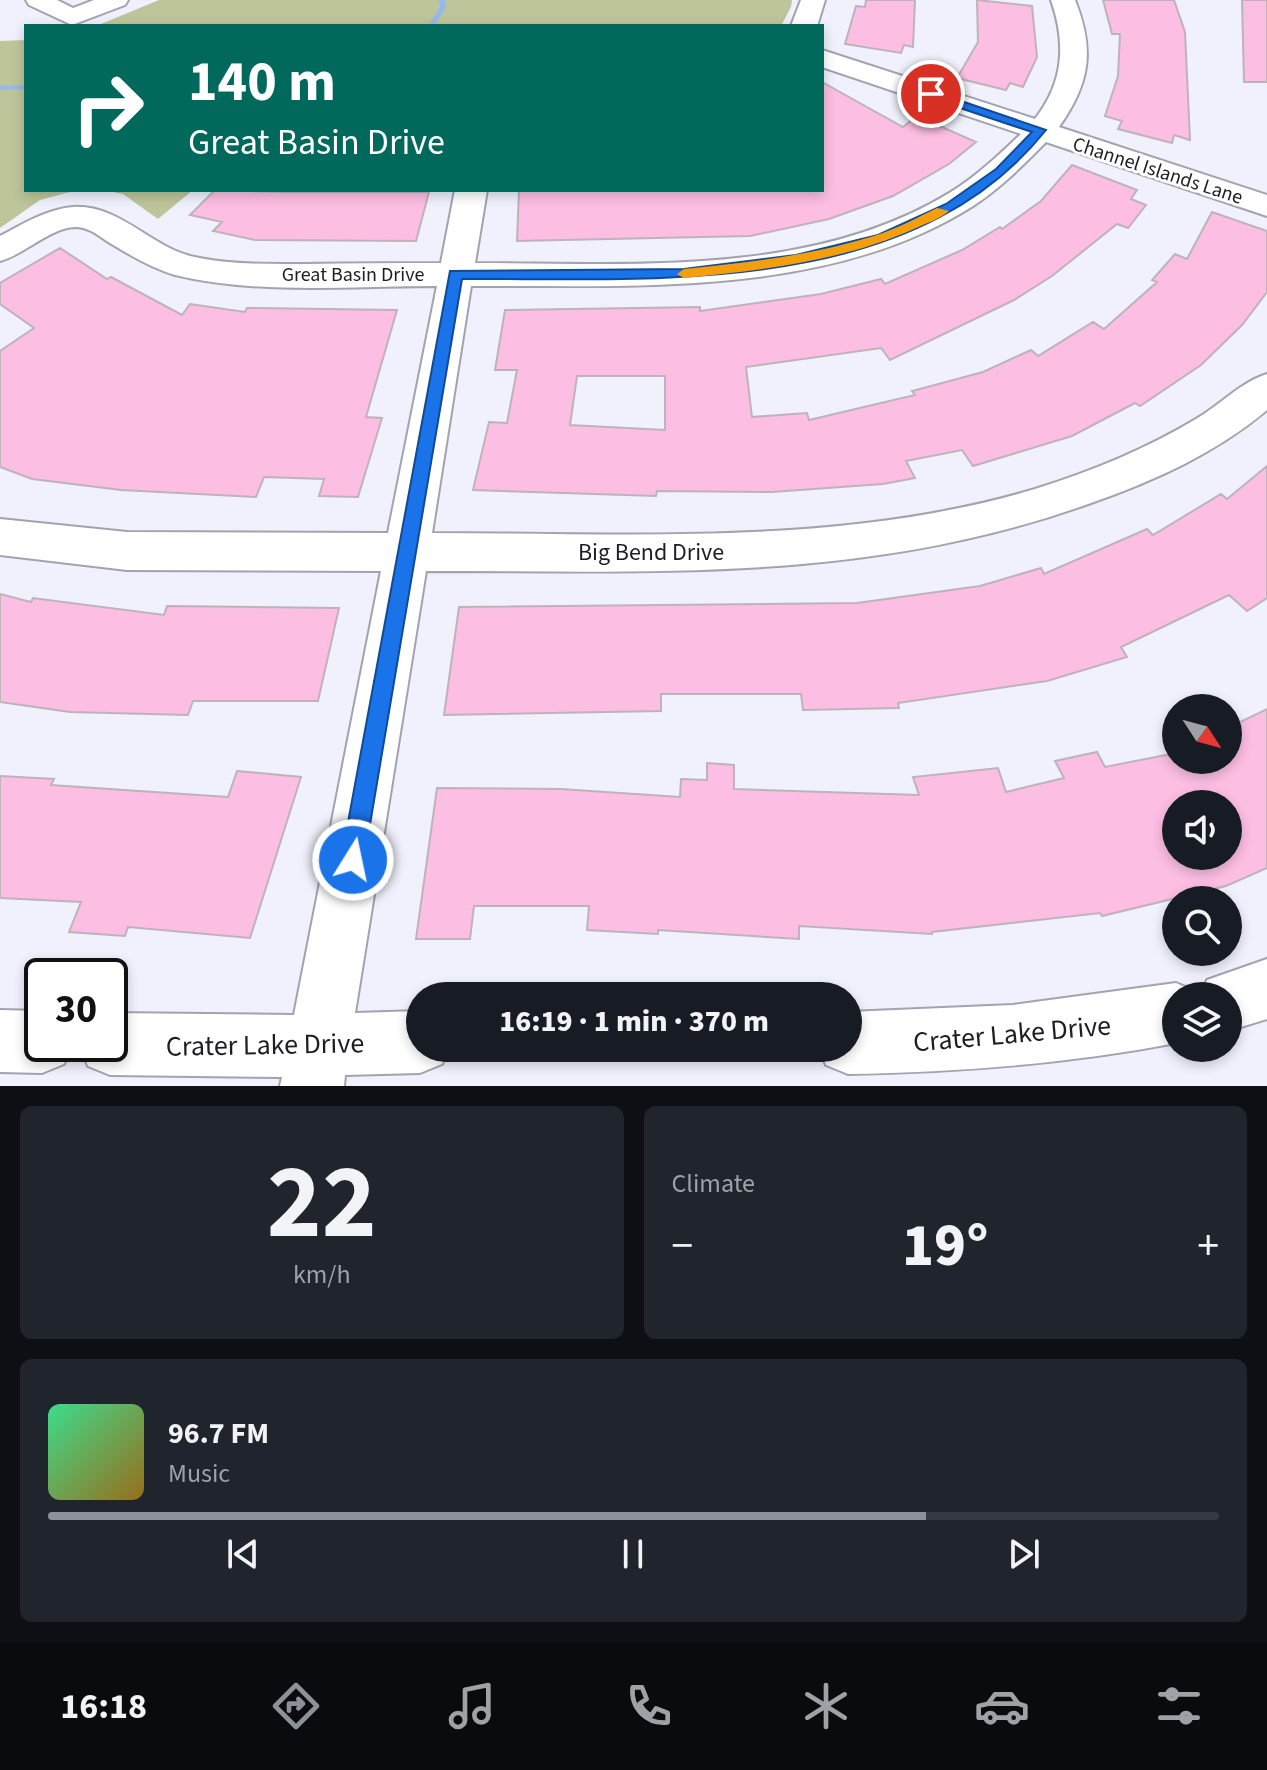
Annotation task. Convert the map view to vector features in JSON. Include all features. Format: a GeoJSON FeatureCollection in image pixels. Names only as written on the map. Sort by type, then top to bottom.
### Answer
{"type":"FeatureCollection","features":[{"type":"Feature","properties":{"kind":"street"},"geometry":{"type":"LineString","coordinates":[[38,0],[72,17],[116,0]]}},
{"type":"Feature","properties":{"kind":"street"},"geometry":{"type":"LineString","coordinates":[[805,24],[813,0]]}},
{"type":"Feature","properties":{"kind":"street","name":"Great Basin Drive"},"geometry":{"type":"LineString","coordinates":[[0,250],[49,223],[72,217],[95,218],[127,239],[177,264],[256,275],[684,274],[745,268],[842,249],[883,238],[951,207],[1001,172],[1040,130],[1067,94],[1074,77],[1075,39],[1063,0]]}},
{"type":"Feature","properties":{"kind":"street","name":"Channel Islands Lane"},"geometry":{"type":"LineString","coordinates":[[824,59],[1267,206]]}},
{"type":"Feature","properties":{"kind":"street"},"geometry":{"type":"LineString","coordinates":[[316,1065],[471,192]]}},
{"type":"Feature","properties":{"kind":"street","name":"Big Bend Drive"},"geometry":{"type":"LineString","coordinates":[[0,537],[127,551],[689,553],[813,549],[945,530],[1055,502],[1151,464],[1229,419],[1267,388]]}},
{"type":"Feature","properties":{"kind":"street"},"geometry":{"type":"LineString","coordinates":[[1242,997],[1267,989]]}},
{"type":"Feature","properties":{"kind":"street","name":"Crater Lake Drive"},"geometry":{"type":"LineString","coordinates":[[862,1043],[961,1042],[1101,1028],[1162,1016]]}},
{"type":"Feature","properties":{"kind":"street"},"geometry":{"type":"LineString","coordinates":[[0,1041],[24,1042]]}},
{"type":"Feature","properties":{"kind":"street","name":"Crater Lake Drive"},"geometry":{"type":"LineString","coordinates":[[128,1044],[251,1047],[316,1065],[406,1045]]}},
{"type":"Feature","properties":{"kind":"green space"},"geometry":{"type":"Polygon","coordinates":[[[159,0],[792,0],[782,24],[101,24],[159,0]]]}},
{"type":"Feature","properties":{"kind":"green space"},"geometry":{"type":"Polygon","coordinates":[[[24,40],[24,192],[70,192],[40,200],[0,228],[0,41],[24,40]]]}},
{"type":"Feature","properties":{"kind":"green space"},"geometry":{"type":"Polygon","coordinates":[[[113,192],[191,192],[158,219],[123,194],[113,192]]]}},
{"type":"Feature","properties":{"kind":"building"},"geometry":{"type":"Polygon","coordinates":[[[866,0],[915,0],[913,47],[904,45],[901,53],[845,44],[856,6],[865,7],[866,0]]]}},
{"type":"Feature","properties":{"kind":"building"},"geometry":{"type":"Polygon","coordinates":[[[977,0],[1032,6],[1037,57],[1023,87],[1010,83],[1006,90],[957,78],[978,42],[977,0]]]}},
{"type":"Feature","properties":{"kind":"building"},"geometry":{"type":"Polygon","coordinates":[[[1103,0],[1174,0],[1185,32],[1190,140],[1174,135],[1172,143],[1118,129],[1122,121],[1105,116],[1118,76],[1120,34],[1112,34],[1103,0]]]}},
{"type":"Feature","properties":{"kind":"building"},"geometry":{"type":"Polygon","coordinates":[[[1242,0],[1267,0],[1267,82],[1244,82],[1242,0]]]}},
{"type":"Feature","properties":{"kind":"building"},"geometry":{"type":"Polygon","coordinates":[[[824,83],[903,127],[917,116],[976,142],[949,164],[893,196],[829,219],[750,236],[517,241],[519,192],[824,192],[824,83]]]}},
{"type":"Feature","properties":{"kind":"building"},"geometry":{"type":"Polygon","coordinates":[[[1072,165],[1137,190],[1131,199],[1146,205],[1128,228],[1117,224],[1052,276],[1014,300],[890,360],[881,348],[746,367],[752,417],[807,413],[809,420],[915,395],[912,391],[983,372],[1031,350],[1038,356],[1093,322],[1104,329],[1157,282],[1152,280],[1175,254],[1187,259],[1212,212],[1267,231],[1267,292],[1242,325],[1201,365],[1140,406],[1135,403],[1072,436],[973,466],[962,450],[906,461],[915,478],[883,484],[772,492],[657,491],[656,496],[473,490],[489,422],[507,423],[517,370],[495,370],[505,310],[700,307],[700,311],[821,294],[881,279],[885,284],[962,250],[1000,227],[1002,229],[1041,201],[1072,165]],[[577,376],[570,425],[665,430],[665,376],[577,376]]]}},
{"type":"Feature","properties":{"kind":"building"},"geometry":{"type":"Polygon","coordinates":[[[213,192],[429,192],[416,241],[255,240],[213,231],[222,222],[190,215],[213,192]]]}},
{"type":"Feature","properties":{"kind":"building"},"geometry":{"type":"Polygon","coordinates":[[[60,248],[107,279],[111,277],[182,315],[190,304],[245,312],[247,308],[397,310],[366,417],[382,418],[358,497],[319,496],[324,479],[264,477],[256,497],[121,490],[32,479],[0,467],[0,351],[34,328],[0,304],[0,283],[60,248]]]}},
{"type":"Feature","properties":{"kind":"building"},"geometry":{"type":"Polygon","coordinates":[[[1267,466],[1267,598],[1247,611],[1229,595],[1121,647],[1127,657],[1047,681],[898,703],[899,708],[803,710],[801,694],[661,694],[661,711],[444,715],[459,607],[857,603],[980,586],[1041,568],[1044,574],[1147,529],[1153,535],[1221,494],[1227,499],[1267,466]]]}},
{"type":"Feature","properties":{"kind":"building"},"geometry":{"type":"Polygon","coordinates":[[[0,594],[31,602],[33,598],[164,615],[167,606],[339,608],[318,701],[193,701],[188,715],[70,712],[0,702],[0,594]]]}},
{"type":"Feature","properties":{"kind":"building"},"geometry":{"type":"Polygon","coordinates":[[[1267,709],[1267,868],[1226,886],[1162,886],[1162,901],[1102,916],[1100,913],[932,934],[799,926],[799,939],[658,930],[658,934],[587,930],[589,906],[474,906],[470,939],[416,939],[437,788],[561,789],[680,797],[681,779],[707,780],[707,763],[734,765],[734,789],[919,795],[913,777],[998,768],[1006,792],[1064,778],[1055,761],[1097,752],[1105,767],[1162,756],[1162,774],[1242,774],[1242,721],[1267,709]]]}},
{"type":"Feature","properties":{"kind":"building"},"geometry":{"type":"Polygon","coordinates":[[[237,771],[301,777],[250,938],[128,927],[125,936],[69,932],[81,902],[0,898],[0,776],[54,779],[51,785],[228,797],[237,771]]]}},
{"type":"Feature","properties":{"kind":"waterway"},"geometry":{"type":"LineString","coordinates":[[432,24],[443,7],[442,0]]}},
{"type":"Feature","properties":{"kind":"waterway"},"geometry":{"type":"LineString","coordinates":[[0,88],[24,87]]}},
{"type":"Feature","properties":{"kind":"slow traffic"},"geometry":{"type":"LineString","coordinates":[[684,274],[745,268],[842,249],[883,238],[942,211]]}},
{"type":"Feature","properties":{"kind":"route"},"geometry":{"type":"LineString","coordinates":[[353,860],[455,274],[684,274],[796,259],[883,238],[951,207],[1001,172],[1040,130],[931,94]]}}]}
